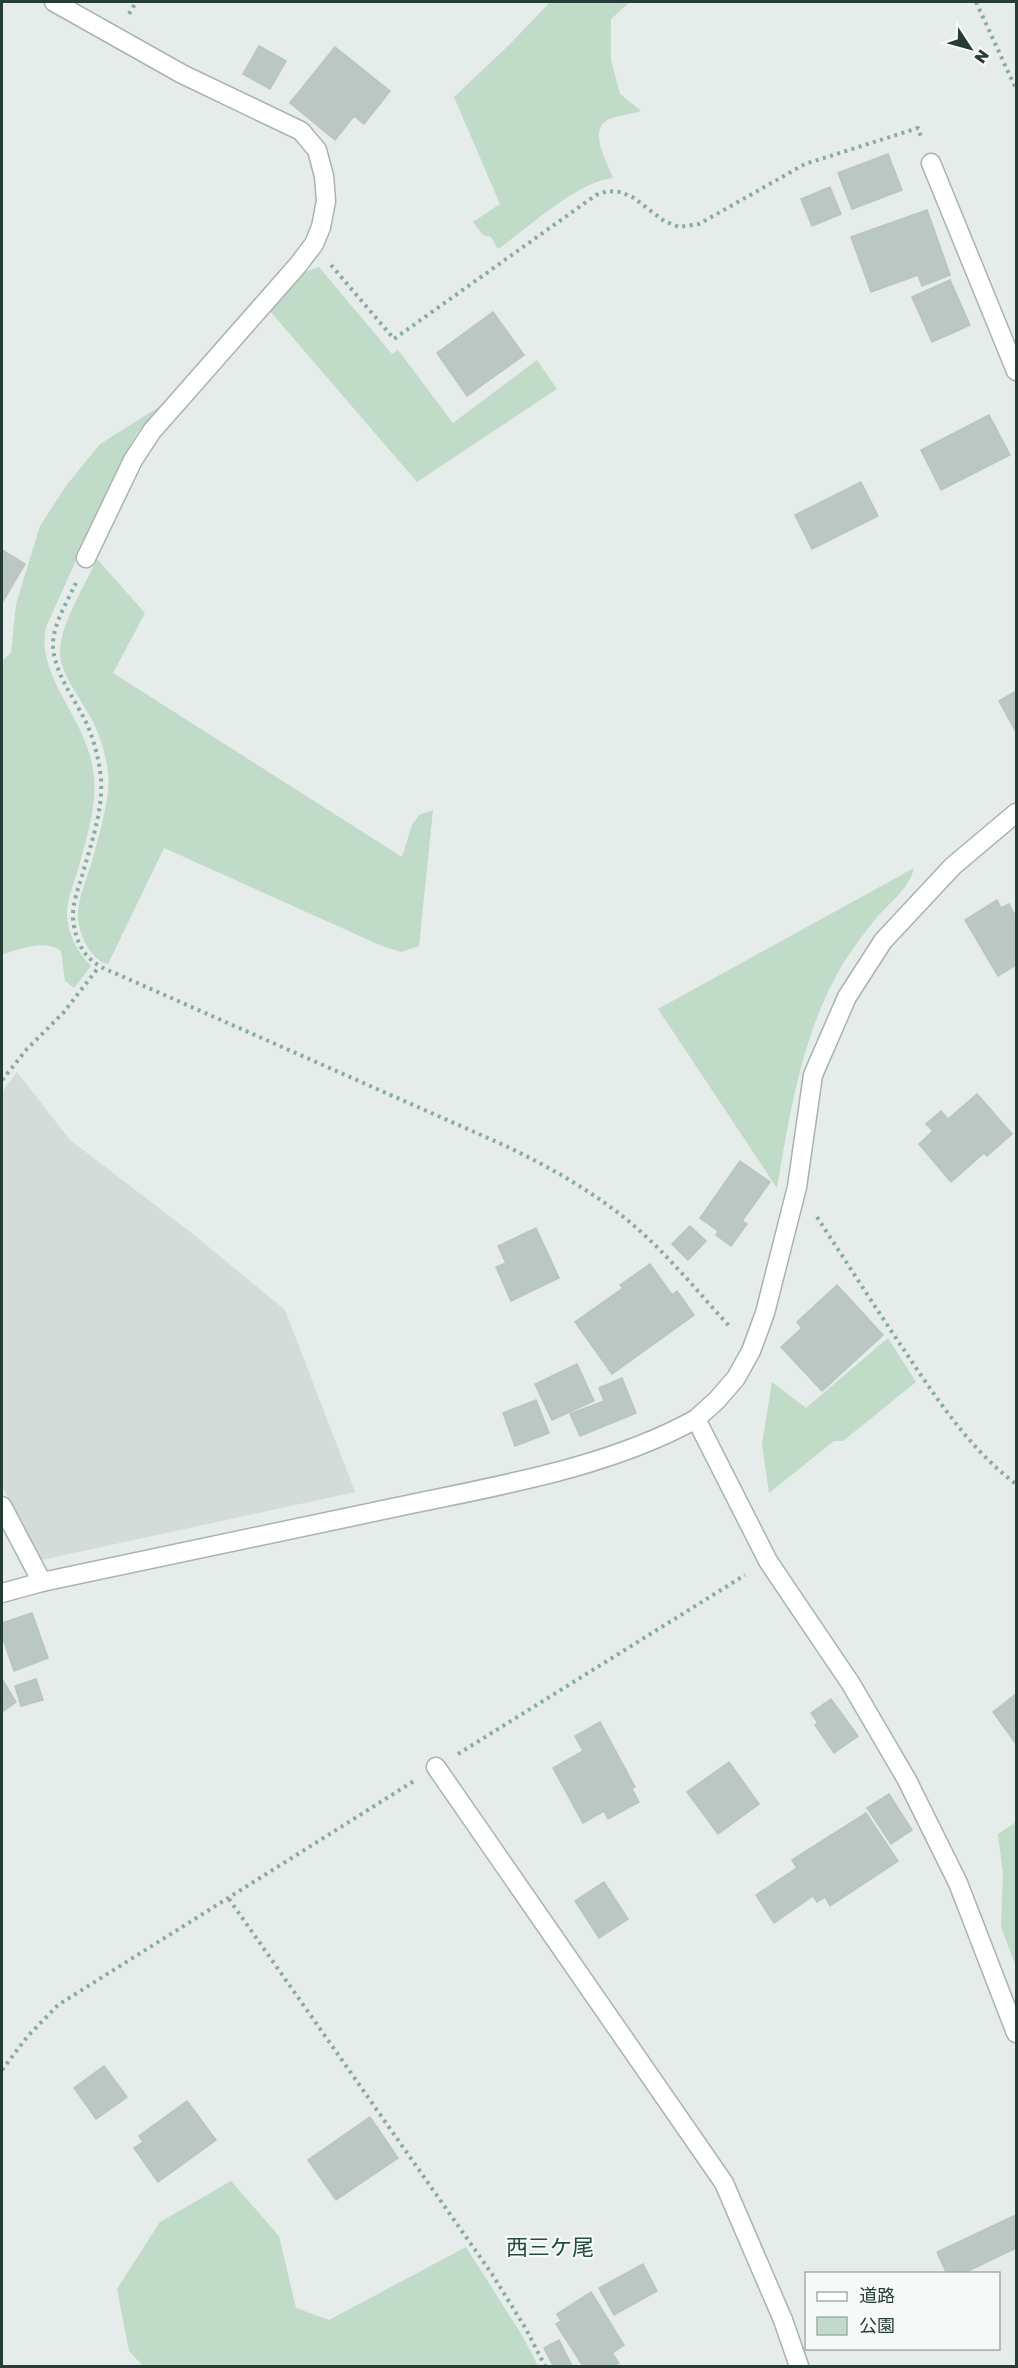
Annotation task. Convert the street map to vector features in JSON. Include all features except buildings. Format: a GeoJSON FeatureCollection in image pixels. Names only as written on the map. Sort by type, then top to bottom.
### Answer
{"type":"FeatureCollection","features":[{"type":"Feature","properties":{"kind":"street"},"geometry":{"type":"LineString","coordinates":[[54,2],[182,74],[301,131],[317,150],[324,176],[326,201],[321,227],[314,244],[152,431],[133,460],[86,558]]}},
{"type":"Feature","properties":{"kind":"street"},"geometry":{"type":"LineString","coordinates":[[931,163],[1017,371]]}},
{"type":"Feature","properties":{"kind":"street"},"geometry":{"type":"LineString","coordinates":[[2,1593],[42,1582],[498,1486],[639,1447],[696,1419],[736,1378],[752,1350],[765,1312],[797,1187],[813,1075],[847,997],[883,941],[953,866],[1017,813]]}},
{"type":"Feature","properties":{"kind":"street"},"geometry":{"type":"LineString","coordinates":[[696,1419],[768,1561],[851,1684],[907,1780],[958,1883],[1017,2033]]}},
{"type":"Feature","properties":{"kind":"street"},"geometry":{"type":"LineString","coordinates":[[2,1506],[42,1582]]}},
{"type":"Feature","properties":{"kind":"street"},"geometry":{"type":"LineString","coordinates":[[436,1767],[724,2183],[783,2320],[799,2367]]}},
{"type":"Feature","properties":{"kind":"path"},"geometry":{"type":"LineString","coordinates":[[976,2],[1017,89]]}},
{"type":"Feature","properties":{"kind":"path"},"geometry":{"type":"LineString","coordinates":[[314,244],[393,339],[596,195],[608,191],[621,192],[634,198],[664,221],[679,227],[699,224],[805,164],[918,128],[931,163]]}},
{"type":"Feature","properties":{"kind":"path"},"geometry":{"type":"LineString","coordinates":[[86,558],[56,629],[53,646],[58,669],[87,724],[99,760],[99,806],[72,913],[78,941],[85,954],[98,968],[117,974],[507,1146],[570,1178],[622,1216],[661,1251],[752,1350]]}},
{"type":"Feature","properties":{"kind":"path"},"geometry":{"type":"LineString","coordinates":[[2,1080],[27,1048],[64,1012],[98,968]]}},
{"type":"Feature","properties":{"kind":"path"},"geometry":{"type":"LineString","coordinates":[[797,1187],[937,1400],[977,1447],[1004,1475],[1017,1484]]}},
{"type":"Feature","properties":{"kind":"path"},"geometry":{"type":"LineString","coordinates":[[2,2070],[27,2037],[58,2005],[768,1561]]}},
{"type":"Feature","properties":{"kind":"path"},"geometry":{"type":"LineString","coordinates":[[229,1899],[492,2274],[526,2330],[545,2367]]}},
{"type":"Feature","properties":{"kind":"shaded area"},"geometry":{"type":"Polygon","coordinates":[[[17,1072],[70,1140],[193,1234],[285,1310],[355,1492],[37,1561],[2,1485],[2,1092],[17,1072]]]}},
{"type":"Feature","properties":{"kind":"green space"},"geometry":{"type":"Polygon","coordinates":[[[550,2],[630,2],[611,19],[611,60],[620,94],[641,111],[612,118],[604,122],[600,129],[600,145],[613,178],[584,187],[569,196],[498,249],[491,237],[483,235],[473,222],[500,204],[454,97],[550,2]]]}},
{"type":"Feature","properties":{"kind":"green space"},"geometry":{"type":"Polygon","coordinates":[[[319,267],[392,354],[398,350],[453,423],[537,360],[557,389],[417,482],[270,311],[305,272],[319,267]]]}},
{"type":"Feature","properties":{"kind":"green space"},"geometry":{"type":"Polygon","coordinates":[[[162,405],[137,433],[119,465],[46,627],[45,647],[49,666],[86,743],[94,778],[92,814],[67,913],[74,942],[81,955],[91,966],[74,988],[65,981],[61,951],[55,947],[32,946],[2,955],[2,661],[11,653],[16,604],[40,526],[66,486],[100,444],[162,405]]]}},
{"type":"Feature","properties":{"kind":"green space"},"geometry":{"type":"Polygon","coordinates":[[[97,559],[145,613],[113,673],[402,857],[412,825],[419,815],[433,810],[419,946],[401,952],[382,946],[164,848],[108,964],[101,962],[90,951],[79,927],[78,912],[100,831],[109,784],[105,754],[99,735],[66,675],[60,657],[60,648],[65,626],[97,559]]]}},
{"type":"Feature","properties":{"kind":"green space"},"geometry":{"type":"Polygon","coordinates":[[[914,868],[903,890],[873,922],[846,959],[822,1006],[797,1083],[777,1188],[658,1009],[914,868]]]}},
{"type":"Feature","properties":{"kind":"green space"},"geometry":{"type":"Polygon","coordinates":[[[888,1338],[916,1382],[843,1441],[834,1441],[769,1493],[762,1444],[772,1382],[806,1408],[888,1338]]]}},
{"type":"Feature","properties":{"kind":"green space"},"geometry":{"type":"Polygon","coordinates":[[[1016,1822],[1016,1967],[1001,1927],[1003,1873],[998,1834],[1016,1822]]]}},
{"type":"Feature","properties":{"kind":"green space"},"geometry":{"type":"Polygon","coordinates":[[[231,2181],[279,2236],[296,2308],[329,2320],[466,2247],[523,2337],[538,2366],[143,2366],[129,2351],[117,2289],[160,2222],[231,2181]]]}},
{"type":"Feature","properties":{"kind":"district","name":"西三ケ尾"},"geometry":{"type":"Point","coordinates":[550,2246]}}]}
